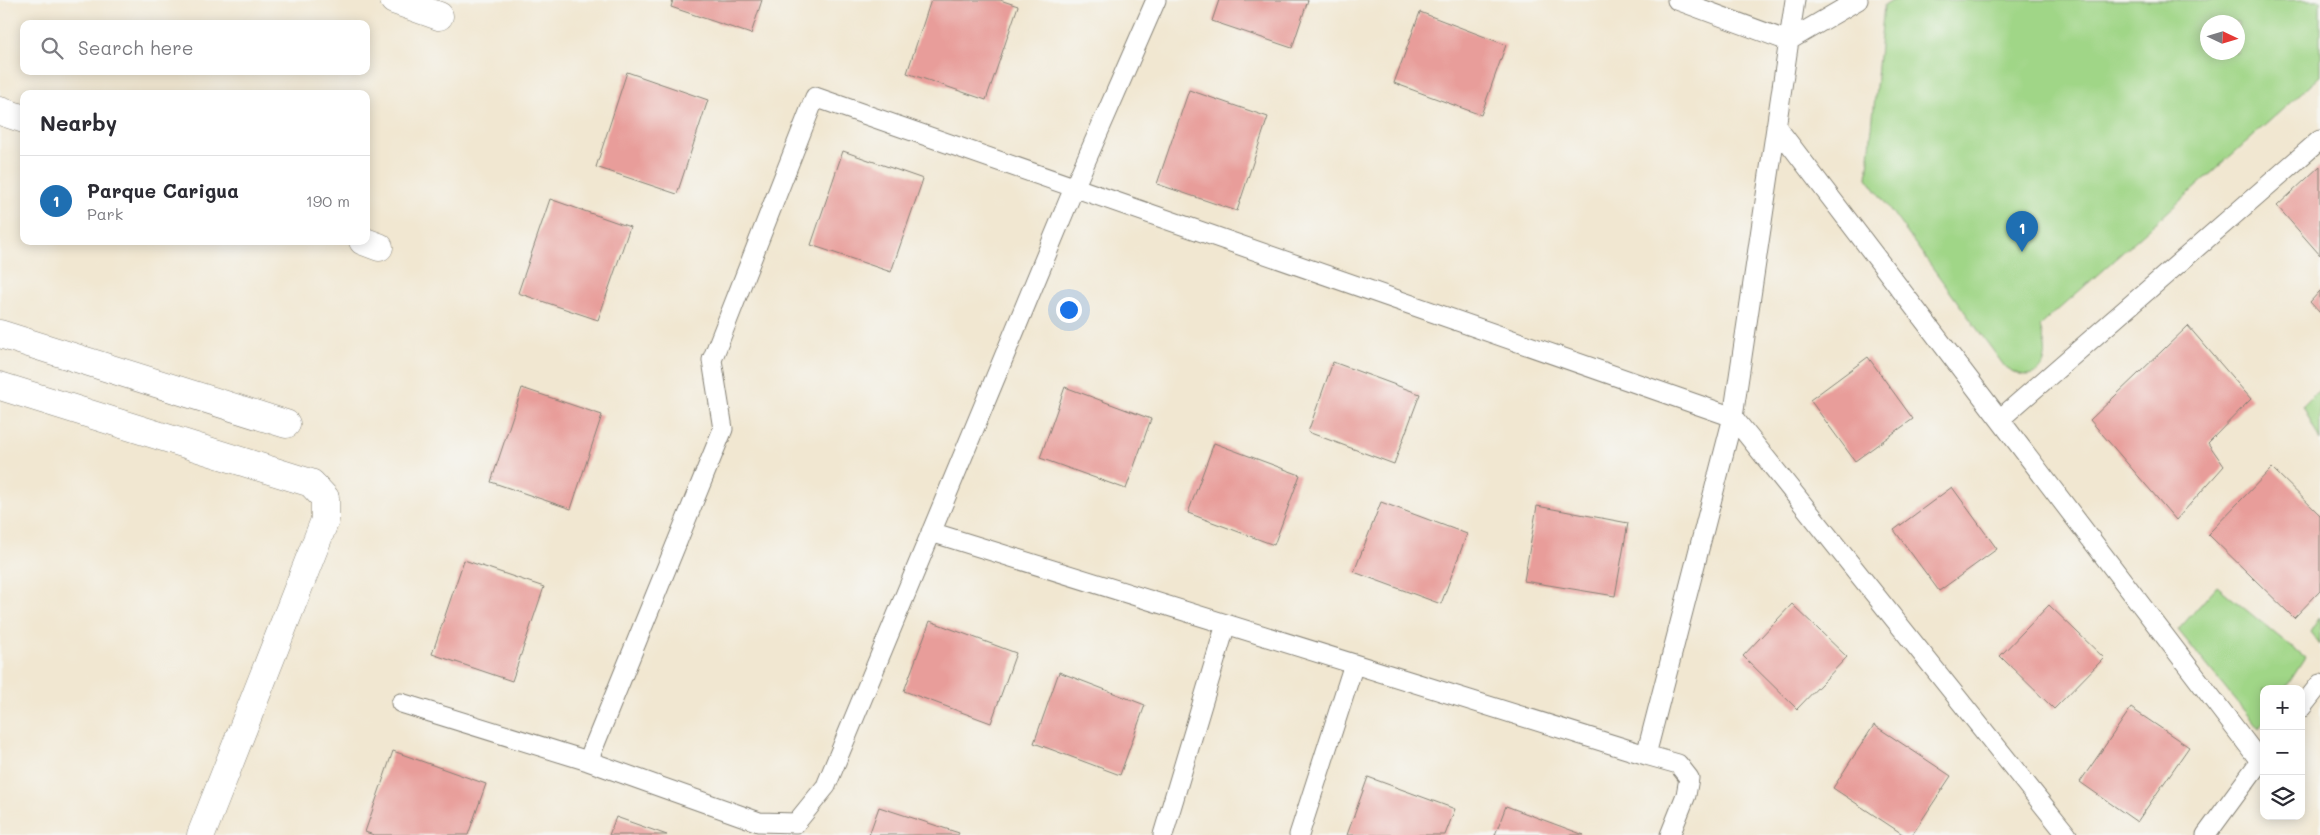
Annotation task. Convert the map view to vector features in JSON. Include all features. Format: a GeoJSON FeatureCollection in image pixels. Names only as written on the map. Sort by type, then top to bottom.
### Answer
{"type":"FeatureCollection","features":[{"type":"Feature","properties":{"kind":"street"},"geometry":{"type":"LineString","coordinates":[[394,0],[439,16]]}},
{"type":"Feature","properties":{"kind":"street"},"geometry":{"type":"LineString","coordinates":[[0,111],[20,118]]}},
{"type":"Feature","properties":{"kind":"street"},"geometry":{"type":"LineString","coordinates":[[0,334],[286,424]]}},
{"type":"Feature","properties":{"kind":"street"},"geometry":{"type":"LineString","coordinates":[[0,386],[311,483],[325,498],[325,520],[201,835]]}},
{"type":"Feature","properties":{"kind":"lane"},"geometry":{"type":"LineString","coordinates":[[401,703],[588,761],[759,822],[796,823],[826,786],[1074,188],[1156,0]]}},
{"type":"Feature","properties":{"kind":"lane"},"geometry":{"type":"LineString","coordinates":[[1678,0],[1788,41]]}},
{"type":"Feature","properties":{"kind":"lane"},"geometry":{"type":"LineString","coordinates":[[1646,755],[1733,417],[1795,0]]}},
{"type":"Feature","properties":{"kind":"lane"},"geometry":{"type":"LineString","coordinates":[[1788,41],[1858,0]]}},
{"type":"Feature","properties":{"kind":"lane"},"geometry":{"type":"LineString","coordinates":[[588,761],[723,429],[712,360],[815,97],[1733,417],[2067,835]]}},
{"type":"Feature","properties":{"kind":"lane"},"geometry":{"type":"LineString","coordinates":[[1776,126],[2260,755]]}},
{"type":"Feature","properties":{"kind":"lane"},"geometry":{"type":"LineString","coordinates":[[2000,419],[2320,140]]}},
{"type":"Feature","properties":{"kind":"lane"},"geometry":{"type":"LineString","coordinates":[[930,532],[1678,764],[1689,778],[1686,795],[1670,835]]}},
{"type":"Feature","properties":{"kind":"lane"},"geometry":{"type":"LineString","coordinates":[[1163,835],[1226,624]]}},
{"type":"Feature","properties":{"kind":"lane"},"geometry":{"type":"LineString","coordinates":[[1299,835],[1354,664]]}},
{"type":"Feature","properties":{"kind":"lane"},"geometry":{"type":"LineString","coordinates":[[2305,703],[2320,684]]}},
{"type":"Feature","properties":{"kind":"lane"},"geometry":{"type":"LineString","coordinates":[[2206,835],[2260,761]]}},
{"type":"Feature","properties":{"kind":"green space"},"geometry":{"type":"Polygon","coordinates":[[[1892,0],[2320,0],[2320,76],[2040,326],[2045,357],[2040,370],[2030,375],[2023,375],[2005,367],[1867,178],[1884,5],[1892,0]]]}},
{"type":"Feature","properties":{"kind":"green space"},"geometry":{"type":"Polygon","coordinates":[[[2320,389],[2320,441],[2303,406],[2320,389]]]}},
{"type":"Feature","properties":{"kind":"green space"},"geometry":{"type":"Polygon","coordinates":[[[2217,586],[2305,658],[2288,685],[2260,685],[2259,729],[2178,630],[2217,586]]]}},
{"type":"Feature","properties":{"kind":"green space"},"geometry":{"type":"Polygon","coordinates":[[[2320,617],[2320,645],[2310,632],[2320,617]]]}},
{"type":"Feature","properties":{"kind":"building"},"geometry":{"type":"Polygon","coordinates":[[[673,0],[762,0],[751,34],[671,7],[673,0]]]}},
{"type":"Feature","properties":{"kind":"building"},"geometry":{"type":"Polygon","coordinates":[[[931,0],[1000,0],[1018,6],[986,100],[907,73],[931,0]]]}},
{"type":"Feature","properties":{"kind":"building"},"geometry":{"type":"Polygon","coordinates":[[[1219,0],[1308,0],[1292,48],[1212,21],[1219,0]]]}},
{"type":"Feature","properties":{"kind":"building"},"geometry":{"type":"Polygon","coordinates":[[[1420,12],[1506,45],[1481,115],[1394,83],[1420,12]]]}},
{"type":"Feature","properties":{"kind":"building"},"geometry":{"type":"Polygon","coordinates":[[[627,72],[708,100],[677,194],[596,167],[627,72]]]}},
{"type":"Feature","properties":{"kind":"building"},"geometry":{"type":"Polygon","coordinates":[[[1189,90],[1268,117],[1237,211],[1157,184],[1189,90]]]}},
{"type":"Feature","properties":{"kind":"building"},"geometry":{"type":"Polygon","coordinates":[[[843,151],[923,179],[891,272],[811,245],[843,151]]]}},
{"type":"Feature","properties":{"kind":"building"},"geometry":{"type":"Polygon","coordinates":[[[2320,166],[2320,255],[2277,206],[2320,166]]]}},
{"type":"Feature","properties":{"kind":"building"},"geometry":{"type":"Polygon","coordinates":[[[550,199],[630,227],[598,320],[518,293],[550,199]]]}},
{"type":"Feature","properties":{"kind":"building"},"geometry":{"type":"Polygon","coordinates":[[[2320,291],[2320,313],[2310,302],[2320,291]]]}},
{"type":"Feature","properties":{"kind":"building"},"geometry":{"type":"Polygon","coordinates":[[[2188,326],[2251,399],[2208,443],[2224,466],[2176,520],[2090,420],[2188,326]]]}},
{"type":"Feature","properties":{"kind":"building"},"geometry":{"type":"Polygon","coordinates":[[[1868,357],[1913,419],[1855,461],[1810,400],[1868,357]]]}},
{"type":"Feature","properties":{"kind":"building"},"geometry":{"type":"Polygon","coordinates":[[[1333,362],[1420,394],[1394,464],[1308,432],[1333,362]]]}},
{"type":"Feature","properties":{"kind":"building"},"geometry":{"type":"Polygon","coordinates":[[[1065,387],[1151,419],[1126,489],[1040,458],[1065,387]]]}},
{"type":"Feature","properties":{"kind":"building"},"geometry":{"type":"Polygon","coordinates":[[[522,388],[602,415],[571,509],[491,482],[522,388]]]}},
{"type":"Feature","properties":{"kind":"building"},"geometry":{"type":"Polygon","coordinates":[[[1214,443],[1300,475],[1274,545],[1188,513],[1214,443]]]}},
{"type":"Feature","properties":{"kind":"building"},"geometry":{"type":"Polygon","coordinates":[[[2272,468],[2320,515],[2320,591],[2294,618],[2208,534],[2272,468]]]}},
{"type":"Feature","properties":{"kind":"building"},"geometry":{"type":"Polygon","coordinates":[[[1952,487],[1997,549],[1939,591],[1894,530],[1952,487]]]}},
{"type":"Feature","properties":{"kind":"building"},"geometry":{"type":"Polygon","coordinates":[[[1381,502],[1467,534],[1441,604],[1354,572],[1381,502]]]}},
{"type":"Feature","properties":{"kind":"building"},"geometry":{"type":"Polygon","coordinates":[[[1537,506],[1628,523],[1615,596],[1524,581],[1537,506]]]}},
{"type":"Feature","properties":{"kind":"building"},"geometry":{"type":"Polygon","coordinates":[[[464,560],[544,587],[512,681],[432,654],[464,560]]]}},
{"type":"Feature","properties":{"kind":"building"},"geometry":{"type":"Polygon","coordinates":[[[1792,604],[1847,657],[1797,709],[1743,656],[1792,604]]]}},
{"type":"Feature","properties":{"kind":"building"},"geometry":{"type":"Polygon","coordinates":[[[2049,605],[2104,658],[2054,709],[2000,656],[2049,605]]]}},
{"type":"Feature","properties":{"kind":"building"},"geometry":{"type":"Polygon","coordinates":[[[930,621],[1016,653],[991,723],[904,691],[930,621]]]}},
{"type":"Feature","properties":{"kind":"building"},"geometry":{"type":"Polygon","coordinates":[[[1059,672],[1145,705],[1120,775],[1034,743],[1059,672]]]}},
{"type":"Feature","properties":{"kind":"building"},"geometry":{"type":"Polygon","coordinates":[[[2131,708],[2189,747],[2137,822],[2080,782],[2131,708]]]}},
{"type":"Feature","properties":{"kind":"building"},"geometry":{"type":"Polygon","coordinates":[[[1874,725],[1951,776],[1912,835],[1904,835],[1833,788],[1874,725]]]}},
{"type":"Feature","properties":{"kind":"building"},"geometry":{"type":"Polygon","coordinates":[[[393,751],[486,784],[468,835],[374,835],[365,832],[393,751]]]}},
{"type":"Feature","properties":{"kind":"building"},"geometry":{"type":"Polygon","coordinates":[[[1368,777],[1455,809],[1445,835],[1347,835],[1368,777]]]}},
{"type":"Feature","properties":{"kind":"building"},"geometry":{"type":"Polygon","coordinates":[[[1506,806],[1584,835],[1495,835],[1506,806]]]}},
{"type":"Feature","properties":{"kind":"building"},"geometry":{"type":"Polygon","coordinates":[[[879,807],[959,833],[958,835],[869,835],[879,807]]]}},
{"type":"Feature","properties":{"kind":"building"},"geometry":{"type":"Polygon","coordinates":[[[616,817],[667,835],[609,835],[616,817]]]}},
{"type":"Feature","properties":{"kind":"place","name":"Parque Carigua"},"geometry":{"type":"Point","coordinates":[2022,252]}}]}
